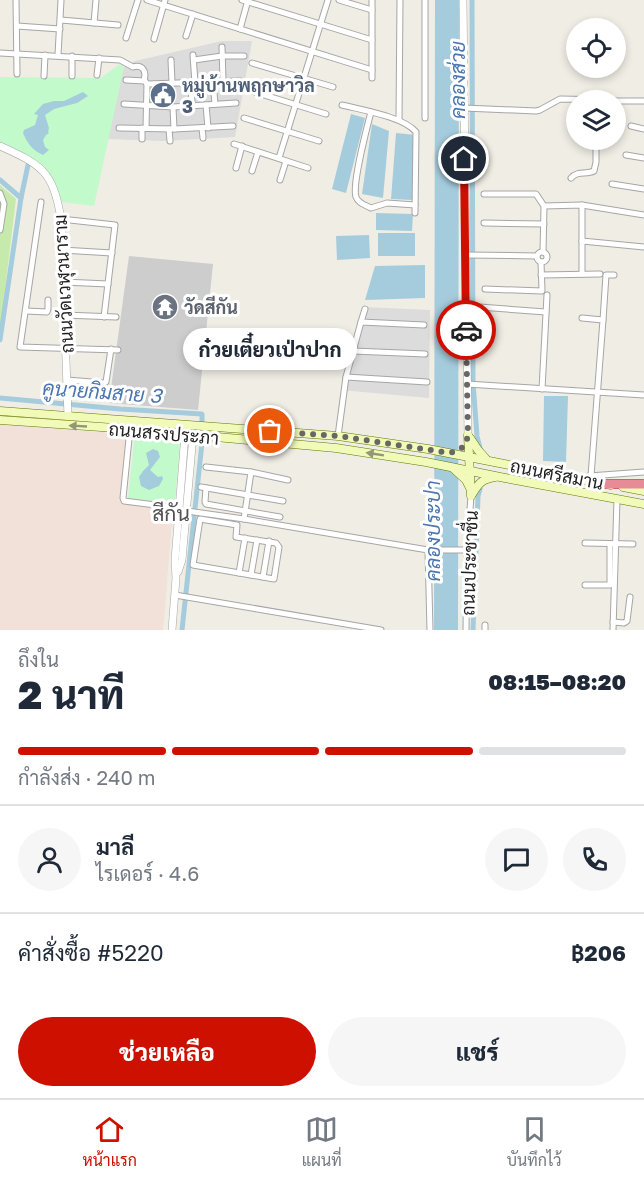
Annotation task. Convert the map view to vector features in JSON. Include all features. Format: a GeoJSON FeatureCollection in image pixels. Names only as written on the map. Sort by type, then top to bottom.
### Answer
{"type":"FeatureCollection","features":[{"type":"Feature","properties":{"kind":"highway"},"geometry":{"type":"LineString","coordinates":[[607,484],[644,484]]}},
{"type":"Feature","properties":{"kind":"main road","name":"ถนนสรงประภา"},"geometry":{"type":"LineString","coordinates":[[0,411],[68,409],[193,426],[338,436],[450,453],[460,452]]}},
{"type":"Feature","properties":{"kind":"main road","name":"ถนนสรงประภา"},"geometry":{"type":"LineString","coordinates":[[0,420],[130,429],[336,448],[471,470]]}},
{"type":"Feature","properties":{"kind":"main road"},"geometry":{"type":"LineString","coordinates":[[193,426],[196,435]]}},
{"type":"Feature","properties":{"kind":"main road"},"geometry":{"type":"LineString","coordinates":[[269,441],[270,431]]}},
{"type":"Feature","properties":{"kind":"main road"},"geometry":{"type":"LineString","coordinates":[[468,435],[466,444],[460,452],[470,457]]}},
{"type":"Feature","properties":{"kind":"main road"},"geometry":{"type":"LineString","coordinates":[[468,435],[471,496]]}},
{"type":"Feature","properties":{"kind":"main road"},"geometry":{"type":"LineString","coordinates":[[468,435],[487,460]]}},
{"type":"Feature","properties":{"kind":"main road"},"geometry":{"type":"LineString","coordinates":[[429,462],[431,449]]}},
{"type":"Feature","properties":{"kind":"main road","name":"ถนนศรีสมาน"},"geometry":{"type":"LineString","coordinates":[[470,457],[644,491]]}},
{"type":"Feature","properties":{"kind":"main road"},"geometry":{"type":"LineString","coordinates":[[471,496],[481,482],[500,477],[502,463]]}},
{"type":"Feature","properties":{"kind":"main road"},"geometry":{"type":"LineString","coordinates":[[457,469],[469,486],[471,496]]}},
{"type":"Feature","properties":{"kind":"main road","name":"ถนนศรีสมาน"},"geometry":{"type":"LineString","coordinates":[[471,470],[644,504]]}},
{"type":"Feature","properties":{"kind":"street"},"geometry":{"type":"LineString","coordinates":[[16,0],[17,74]]}},
{"type":"Feature","properties":{"kind":"street"},"geometry":{"type":"LineString","coordinates":[[58,55],[61,0]]}},
{"type":"Feature","properties":{"kind":"street"},"geometry":{"type":"LineString","coordinates":[[94,23],[96,0]]}},
{"type":"Feature","properties":{"kind":"street"},"geometry":{"type":"LineString","coordinates":[[126,38],[138,0]]}},
{"type":"Feature","properties":{"kind":"street"},"geometry":{"type":"LineString","coordinates":[[147,0],[165,3],[193,14],[372,70]]}},
{"type":"Feature","properties":{"kind":"street"},"geometry":{"type":"LineString","coordinates":[[279,158],[328,0]]}},
{"type":"Feature","properties":{"kind":"street"},"geometry":{"type":"LineString","coordinates":[[339,0],[372,10]]}},
{"type":"Feature","properties":{"kind":"street"},"geometry":{"type":"LineString","coordinates":[[372,0],[372,78]]}},
{"type":"Feature","properties":{"kind":"street"},"geometry":{"type":"LineString","coordinates":[[399,120],[400,0]]}},
{"type":"Feature","properties":{"kind":"street"},"geometry":{"type":"LineString","coordinates":[[425,0],[425,118]]}},
{"type":"Feature","properties":{"kind":"street"},"geometry":{"type":"LineString","coordinates":[[464,0],[470,109],[466,255],[471,306],[471,384],[468,435]]}},
{"type":"Feature","properties":{"kind":"street"},"geometry":{"type":"LineString","coordinates":[[240,29],[246,1],[372,40]]}},
{"type":"Feature","properties":{"kind":"street"},"geometry":{"type":"LineString","coordinates":[[154,39],[165,3]]}},
{"type":"Feature","properties":{"kind":"street"},"geometry":{"type":"LineString","coordinates":[[186,36],[193,14]]}},
{"type":"Feature","properties":{"kind":"street"},"geometry":{"type":"LineString","coordinates":[[61,20],[118,25]]}},
{"type":"Feature","properties":{"kind":"street"},"geometry":{"type":"LineString","coordinates":[[17,26],[60,29]]}},
{"type":"Feature","properties":{"kind":"street"},"geometry":{"type":"LineString","coordinates":[[222,47],[223,81]]}},
{"type":"Feature","properties":{"kind":"street"},"geometry":{"type":"LineString","coordinates":[[0,53],[120,60],[132,66],[142,67],[146,74],[146,105],[142,139]]}},
{"type":"Feature","properties":{"kind":"street"},"geometry":{"type":"LineString","coordinates":[[44,76],[45,55]]}},
{"type":"Feature","properties":{"kind":"street"},"geometry":{"type":"LineString","coordinates":[[72,56],[72,76]]}},
{"type":"Feature","properties":{"kind":"street"},"geometry":{"type":"LineString","coordinates":[[192,106],[194,57],[244,56]]}},
{"type":"Feature","properties":{"kind":"street"},"geometry":{"type":"LineString","coordinates":[[97,75],[99,58]]}},
{"type":"Feature","properties":{"kind":"street"},"geometry":{"type":"LineString","coordinates":[[171,60],[172,83]]}},
{"type":"Feature","properties":{"kind":"street"},"geometry":{"type":"LineString","coordinates":[[252,63],[333,87]]}},
{"type":"Feature","properties":{"kind":"street"},"geometry":{"type":"LineString","coordinates":[[126,80],[172,83],[240,81]]}},
{"type":"Feature","properties":{"kind":"street"},"geometry":{"type":"LineString","coordinates":[[213,82],[215,104]]}},
{"type":"Feature","properties":{"kind":"street"},"geometry":{"type":"LineString","coordinates":[[248,90],[326,114]]}},
{"type":"Feature","properties":{"kind":"street"},"geometry":{"type":"LineString","coordinates":[[470,109],[536,111],[560,99],[566,99]]}},
{"type":"Feature","properties":{"kind":"street"},"geometry":{"type":"LineString","coordinates":[[626,101],[644,101]]}},
{"type":"Feature","properties":{"kind":"street"},"geometry":{"type":"LineString","coordinates":[[124,104],[173,107],[236,103]]}},
{"type":"Feature","properties":{"kind":"street"},"geometry":{"type":"LineString","coordinates":[[203,138],[206,105]]}},
{"type":"Feature","properties":{"kind":"street"},"geometry":{"type":"LineString","coordinates":[[342,105],[399,120],[416,132],[415,213]]}},
{"type":"Feature","properties":{"kind":"street"},"geometry":{"type":"LineString","coordinates":[[170,141],[173,107]]}},
{"type":"Feature","properties":{"kind":"street"},"geometry":{"type":"LineString","coordinates":[[371,112],[357,178],[356,199],[371,208],[387,203],[416,205]]}},
{"type":"Feature","properties":{"kind":"street"},"geometry":{"type":"LineString","coordinates":[[244,118],[319,141]]}},
{"type":"Feature","properties":{"kind":"street"},"geometry":{"type":"LineString","coordinates":[[119,128],[171,129],[232,126]]}},
{"type":"Feature","properties":{"kind":"street"},"geometry":{"type":"LineString","coordinates":[[631,126],[644,129]]}},
{"type":"Feature","properties":{"kind":"street"},"geometry":{"type":"LineString","coordinates":[[234,144],[308,168]]}},
{"type":"Feature","properties":{"kind":"street","name":"ถนนวัดเวฬุวนาราม"},"geometry":{"type":"LineString","coordinates":[[0,146],[33,162],[43,171],[58,198],[62,219],[68,409]]}},
{"type":"Feature","properties":{"kind":"street"},"geometry":{"type":"LineString","coordinates":[[236,168],[242,146]]}},
{"type":"Feature","properties":{"kind":"street"},"geometry":{"type":"LineString","coordinates":[[571,178],[576,173],[594,171],[596,150]]}},
{"type":"Feature","properties":{"kind":"street"},"geometry":{"type":"LineString","coordinates":[[252,171],[258,152]]}},
{"type":"Feature","properties":{"kind":"street"},"geometry":{"type":"LineString","coordinates":[[626,155],[644,158]]}},
{"type":"Feature","properties":{"kind":"street"},"geometry":{"type":"LineString","coordinates":[[280,180],[286,161]]}},
{"type":"Feature","properties":{"kind":"street"},"geometry":{"type":"LineString","coordinates":[[612,184],[644,189]]}},
{"type":"Feature","properties":{"kind":"street"},"geometry":{"type":"LineString","coordinates":[[0,193],[4,204],[0,230]]}},
{"type":"Feature","properties":{"kind":"street"},"geometry":{"type":"LineString","coordinates":[[484,194],[536,194],[544,206],[543,252],[540,253],[539,259],[542,291],[485,289]]}},
{"type":"Feature","properties":{"kind":"street"},"geometry":{"type":"LineString","coordinates":[[41,202],[20,347],[115,349],[106,382],[67,380]]}},
{"type":"Feature","properties":{"kind":"street"},"geometry":{"type":"LineString","coordinates":[[544,206],[582,205],[644,215]]}},
{"type":"Feature","properties":{"kind":"street"},"geometry":{"type":"LineString","coordinates":[[582,205],[582,274]]}},
{"type":"Feature","properties":{"kind":"street"},"geometry":{"type":"LineString","coordinates":[[62,219],[115,225],[104,317]]}},
{"type":"Feature","properties":{"kind":"street"},"geometry":{"type":"LineString","coordinates":[[484,223],[544,224]]}},
{"type":"Feature","properties":{"kind":"street"},"geometry":{"type":"LineString","coordinates":[[582,241],[644,247]]}},
{"type":"Feature","properties":{"kind":"street"},"geometry":{"type":"LineString","coordinates":[[62,250],[112,253]]}},
{"type":"Feature","properties":{"kind":"street"},"geometry":{"type":"LineString","coordinates":[[466,255],[546,261],[548,258],[543,252]]}},
{"type":"Feature","properties":{"kind":"street"},"geometry":{"type":"LineString","coordinates":[[541,275],[600,274]]}},
{"type":"Feature","properties":{"kind":"street"},"geometry":{"type":"LineString","coordinates":[[591,476],[606,275],[614,275]]}},
{"type":"Feature","properties":{"kind":"street"},"geometry":{"type":"LineString","coordinates":[[63,282],[108,284]]}},
{"type":"Feature","properties":{"kind":"street"},"geometry":{"type":"LineString","coordinates":[[542,389],[547,295]]}},
{"type":"Feature","properties":{"kind":"street"},"geometry":{"type":"LineString","coordinates":[[26,311],[47,312],[48,300]]}},
{"type":"Feature","properties":{"kind":"street"},"geometry":{"type":"LineString","coordinates":[[471,306],[546,312]]}},
{"type":"Feature","properties":{"kind":"street"},"geometry":{"type":"LineString","coordinates":[[338,436],[346,377],[365,309]]}},
{"type":"Feature","properties":{"kind":"street"},"geometry":{"type":"LineString","coordinates":[[64,315],[116,317]]}},
{"type":"Feature","properties":{"kind":"street"},"geometry":{"type":"LineString","coordinates":[[582,318],[603,320]]}},
{"type":"Feature","properties":{"kind":"street"},"geometry":{"type":"LineString","coordinates":[[361,322],[424,325]]}},
{"type":"Feature","properties":{"kind":"street"},"geometry":{"type":"LineString","coordinates":[[353,351],[425,354]]}},
{"type":"Feature","properties":{"kind":"street"},"geometry":{"type":"LineString","coordinates":[[346,377],[427,382]]}},
{"type":"Feature","properties":{"kind":"street"},"geometry":{"type":"LineString","coordinates":[[471,384],[644,395]]}},
{"type":"Feature","properties":{"kind":"street"},"geometry":{"type":"LineString","coordinates":[[130,429],[124,501],[430,550],[467,550]]}},
{"type":"Feature","properties":{"kind":"street"},"geometry":{"type":"LineString","coordinates":[[172,630],[176,578],[182,560],[184,510],[196,435]]}},
{"type":"Feature","properties":{"kind":"street"},"geometry":{"type":"LineString","coordinates":[[206,467],[251,472],[288,480]]}},
{"type":"Feature","properties":{"kind":"street"},"geometry":{"type":"LineString","coordinates":[[244,519],[251,472]]}},
{"type":"Feature","properties":{"kind":"street"},"geometry":{"type":"LineString","coordinates":[[577,478],[644,472]]}},
{"type":"Feature","properties":{"kind":"street"},"geometry":{"type":"LineString","coordinates":[[280,517],[206,504],[204,488],[283,501]]}},
{"type":"Feature","properties":{"kind":"street","name":"ถนนประชาชื่น"},"geometry":{"type":"LineString","coordinates":[[466,630],[467,550],[471,496]]}},
{"type":"Feature","properties":{"kind":"street"},"geometry":{"type":"LineString","coordinates":[[585,585],[610,585],[617,499]]}},
{"type":"Feature","properties":{"kind":"street"},"geometry":{"type":"LineString","coordinates":[[200,519],[237,525],[236,537],[257,540],[277,543],[279,547],[273,579],[193,565],[200,519]]}},
{"type":"Feature","properties":{"kind":"street"},"geometry":{"type":"LineString","coordinates":[[239,573],[245,538]]}},
{"type":"Feature","properties":{"kind":"street"},"geometry":{"type":"LineString","coordinates":[[251,575],[257,540]]}},
{"type":"Feature","properties":{"kind":"street"},"geometry":{"type":"LineString","coordinates":[[263,577],[268,541]]}},
{"type":"Feature","properties":{"kind":"street"},"geometry":{"type":"LineString","coordinates":[[585,543],[633,544]]}},
{"type":"Feature","properties":{"kind":"street"},"geometry":{"type":"LineString","coordinates":[[613,544],[613,630]]}},
{"type":"Feature","properties":{"kind":"street"},"geometry":{"type":"LineString","coordinates":[[430,550],[430,630]]}},
{"type":"Feature","properties":{"kind":"street"},"geometry":{"type":"LineString","coordinates":[[175,595],[381,630]]}},
{"type":"Feature","properties":{"kind":"street"},"geometry":{"type":"LineString","coordinates":[[613,622],[627,621],[630,597]]}},
{"type":"Feature","properties":{"kind":"shaded area"},"geometry":{"type":"Polygon","coordinates":[[[222,41],[252,41],[235,137],[162,141],[108,139],[123,68],[135,61],[222,41]]]}},
{"type":"Feature","properties":{"kind":"shaded area","name":"วัดสีกัน"},"geometry":{"type":"Polygon","coordinates":[[[129,256],[213,264],[198,410],[109,403],[129,256]]]}},
{"type":"Feature","properties":{"kind":"shaded area"},"geometry":{"type":"Polygon","coordinates":[[[363,307],[430,310],[429,398],[341,390],[363,307]]]}},
{"type":"Feature","properties":{"kind":"shaded area"},"geometry":{"type":"Polygon","coordinates":[[[0,424],[122,434],[126,439],[122,502],[173,509],[163,630],[0,630],[0,424]]]}},
{"type":"Feature","properties":{"kind":"green space"},"geometry":{"type":"Polygon","coordinates":[[[120,64],[124,67],[94,206],[62,202],[52,178],[40,163],[0,143],[0,77],[101,78],[120,64]]]}},
{"type":"Feature","properties":{"kind":"green space"},"geometry":{"type":"Polygon","coordinates":[[[0,185],[16,199],[0,330],[0,185]]]}},
{"type":"Feature","properties":{"kind":"green space"},"geometry":{"type":"Polygon","coordinates":[[[135,432],[176,436],[180,442],[175,504],[128,498],[135,432]]]}},
{"type":"Feature","properties":{"kind":"water"},"geometry":{"type":"Polygon","coordinates":[[[435,0],[459,0],[458,630],[434,630],[435,0]]]}},
{"type":"Feature","properties":{"kind":"water"},"geometry":{"type":"Polygon","coordinates":[[[83,92],[88,96],[77,103],[54,109],[45,115],[49,133],[43,140],[45,147],[49,150],[43,155],[33,149],[23,133],[24,130],[35,125],[38,115],[34,114],[43,104],[64,101],[83,92]]]}},
{"type":"Feature","properties":{"kind":"water"},"geometry":{"type":"Polygon","coordinates":[[[351,114],[365,118],[346,193],[332,189],[351,114]]]}},
{"type":"Feature","properties":{"kind":"water"},"geometry":{"type":"Polygon","coordinates":[[[372,124],[389,131],[383,198],[362,194],[372,124]]]}},
{"type":"Feature","properties":{"kind":"water"},"geometry":{"type":"Polygon","coordinates":[[[396,133],[416,135],[412,200],[391,199],[396,133]]]}},
{"type":"Feature","properties":{"kind":"water"},"geometry":{"type":"Polygon","coordinates":[[[376,213],[413,214],[412,231],[376,230],[376,213]]]}},
{"type":"Feature","properties":{"kind":"water"},"geometry":{"type":"Polygon","coordinates":[[[378,233],[415,233],[415,256],[378,256],[378,233]]]}},
{"type":"Feature","properties":{"kind":"water"},"geometry":{"type":"Polygon","coordinates":[[[369,235],[370,258],[337,260],[336,236],[369,235]]]}},
{"type":"Feature","properties":{"kind":"water"},"geometry":{"type":"Polygon","coordinates":[[[425,265],[425,298],[365,300],[375,266],[425,265]]]}},
{"type":"Feature","properties":{"kind":"water"},"geometry":{"type":"Polygon","coordinates":[[[544,396],[568,396],[566,462],[543,461],[544,396]]]}},
{"type":"Feature","properties":{"kind":"water"},"geometry":{"type":"Polygon","coordinates":[[[153,449],[158,451],[160,457],[150,470],[158,477],[162,476],[163,479],[159,486],[149,490],[141,486],[139,477],[149,465],[146,453],[153,449]]]}},
{"type":"Feature","properties":{"kind":"waterway","name":"คลองส่วย"},"geometry":{"type":"LineString","coordinates":[[472,0],[473,382],[480,448]]}},
{"type":"Feature","properties":{"kind":"waterway"},"geometry":{"type":"LineString","coordinates":[[21,198],[28,165]]}},
{"type":"Feature","properties":{"kind":"waterway"},"geometry":{"type":"LineString","coordinates":[[0,180],[21,198],[0,340]]}},
{"type":"Feature","properties":{"kind":"waterway","name":"คูนายกิมสาย 3"},"geometry":{"type":"LineString","coordinates":[[0,398],[202,414],[202,443],[182,630]]}},
{"type":"Feature","properties":{"kind":"waterway","name":"คลองส่วย"},"geometry":{"type":"LineString","coordinates":[[473,630],[480,489]]}},
{"type":"Feature","properties":{"kind":"way so far"},"geometry":{"type":"LineString","coordinates":[[270,431],[338,436],[450,453],[460,450],[466,444],[468,435],[466,330]]}},
{"type":"Feature","properties":{"kind":"place","name":"หมู่บ้านพฤกษาวิล 3"},"geometry":{"type":"Point","coordinates":[163,95]}},
{"type":"Feature","properties":{"kind":"place","name":"วัดสีกัน"},"geometry":{"type":"Point","coordinates":[165,307]}},
{"type":"Feature","properties":{"kind":"place","name":"ก๋วยเตี๋ยวเป่าปาก"},"geometry":{"type":"Point","coordinates":[270,431]}},
{"type":"Feature","properties":{"kind":"district","name":"สีกัน"},"geometry":{"type":"Point","coordinates":[171,513]}},
{"type":"Feature","properties":{"kind":"route"},"geometry":{"type":"LineString","coordinates":[[464,159],[466,330]]}},
{"type":"Feature","properties":{"kind":"water label","name":"คลองประปา"},"geometry":{"type":"Point","coordinates":[432,531]}}]}
